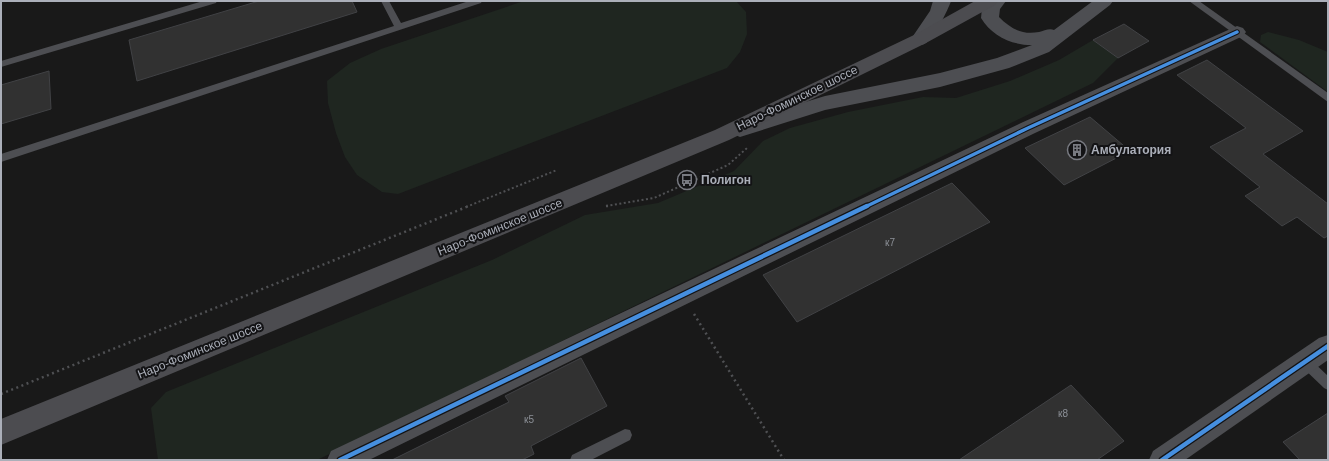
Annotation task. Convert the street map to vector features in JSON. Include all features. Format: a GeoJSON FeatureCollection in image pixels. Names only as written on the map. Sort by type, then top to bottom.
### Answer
{"type":"FeatureCollection","features":[{"type":"Feature","properties":{"kind":"main road","name":"Наро-Фоминское шоссе"},"geometry":{"type":"LineString","coordinates":[[1,432],[722,135],[920,39],[989,1]]}},
{"type":"Feature","properties":{"kind":"street"},"geometry":{"type":"LineString","coordinates":[[920,39],[939,12],[942,1]]}},
{"type":"Feature","properties":{"kind":"street"},"geometry":{"type":"LineString","coordinates":[[997,1],[991,8],[990,18],[999,28],[1011,36],[1025,40],[1039,39],[1068,29]]}},
{"type":"Feature","properties":{"kind":"street"},"geometry":{"type":"LineString","coordinates":[[722,135],[825,103],[940,80],[1002,63],[1043,48],[1104,1]]}},
{"type":"Feature","properties":{"kind":"street"},"geometry":{"type":"LineString","coordinates":[[340,460],[1021,132],[1237,32]]}},
{"type":"Feature","properties":{"kind":"street"},"geometry":{"type":"LineString","coordinates":[[1162,460],[1328,346]]}},
{"type":"Feature","properties":{"kind":"lane"},"geometry":{"type":"LineString","coordinates":[[1,64],[214,1]]}},
{"type":"Feature","properties":{"kind":"lane"},"geometry":{"type":"LineString","coordinates":[[385,1],[399,27]]}},
{"type":"Feature","properties":{"kind":"lane"},"geometry":{"type":"LineString","coordinates":[[1,158],[478,1]]}},
{"type":"Feature","properties":{"kind":"lane"},"geometry":{"type":"LineString","coordinates":[[1193,1],[1328,98]]}},
{"type":"Feature","properties":{"kind":"lane"},"geometry":{"type":"LineString","coordinates":[[1304,362],[1328,384]]}},
{"type":"Feature","properties":{"kind":"lane"},"geometry":{"type":"LineString","coordinates":[[577,460],[625,435]]}},
{"type":"Feature","properties":{"kind":"path"},"geometry":{"type":"LineString","coordinates":[[1,394],[557,170]]}},
{"type":"Feature","properties":{"kind":"path"},"geometry":{"type":"LineString","coordinates":[[682,295],[784,460]]}},
{"type":"Feature","properties":{"kind":"shaded area"},"geometry":{"type":"Polygon","coordinates":[[[524,1],[736,1],[746,12],[747,34],[740,52],[727,68],[398,194],[382,192],[357,175],[345,157],[336,133],[328,103],[327,81],[350,63],[381,49],[524,1]]]}},
{"type":"Feature","properties":{"kind":"shaded area"},"geometry":{"type":"Polygon","coordinates":[[[1268,32],[1299,40],[1328,52],[1328,92],[1260,42],[1261,35],[1268,32]]]}},
{"type":"Feature","properties":{"kind":"shaded area"},"geometry":{"type":"Polygon","coordinates":[[[1093,40],[1118,58],[1093,83],[317,460],[158,460],[151,408],[166,392],[492,260],[585,215],[658,203],[734,171],[763,141],[790,128],[848,112],[923,97],[956,98],[1010,81],[1059,60],[1093,40]]]}},
{"type":"Feature","properties":{"kind":"building"},"geometry":{"type":"Polygon","coordinates":[[[259,1],[352,1],[357,12],[137,81],[129,40],[259,1]]]}},
{"type":"Feature","properties":{"kind":"building"},"geometry":{"type":"Polygon","coordinates":[[[1124,24],[1149,41],[1118,58],[1093,40],[1124,24]]]}},
{"type":"Feature","properties":{"kind":"building"},"geometry":{"type":"Polygon","coordinates":[[[1207,60],[1303,131],[1263,154],[1328,204],[1328,236],[1324,238],[1297,217],[1282,226],[1245,196],[1260,187],[1210,147],[1246,128],[1177,75],[1207,60]]]}},
{"type":"Feature","properties":{"kind":"building"},"geometry":{"type":"Polygon","coordinates":[[[49,71],[51,109],[1,124],[1,85],[49,71]]]}},
{"type":"Feature","properties":{"kind":"building","name":"Амбулатория"},"geometry":{"type":"Polygon","coordinates":[[[1090,117],[1130,151],[1064,185],[1025,148],[1090,117]]]}},
{"type":"Feature","properties":{"kind":"building"},"geometry":{"type":"Polygon","coordinates":[[[952,183],[990,222],[797,322],[763,275],[952,183]]]}},
{"type":"Feature","properties":{"kind":"building"},"geometry":{"type":"Polygon","coordinates":[[[581,358],[607,406],[531,446],[534,454],[522,460],[392,460],[509,402],[505,396],[581,358]]]}},
{"type":"Feature","properties":{"kind":"building"},"geometry":{"type":"Polygon","coordinates":[[[1071,385],[1124,441],[1097,460],[959,460],[1071,385]]]}},
{"type":"Feature","properties":{"kind":"building"},"geometry":{"type":"Polygon","coordinates":[[[1328,413],[1328,460],[1300,460],[1283,442],[1328,413]]]}},
{"type":"Feature","properties":{"kind":"cycle path"},"geometry":{"type":"LineString","coordinates":[[340,460],[1028,128],[1237,32]]}},
{"type":"Feature","properties":{"kind":"cycle path"},"geometry":{"type":"LineString","coordinates":[[1162,460],[1328,346]]}},
{"type":"Feature","properties":{"kind":"place","name":"Амбулатория"},"geometry":{"type":"Point","coordinates":[1077,150]}},
{"type":"Feature","properties":{"kind":"place","name":"Полигон"},"geometry":{"type":"Point","coordinates":[687,180]}}]}
